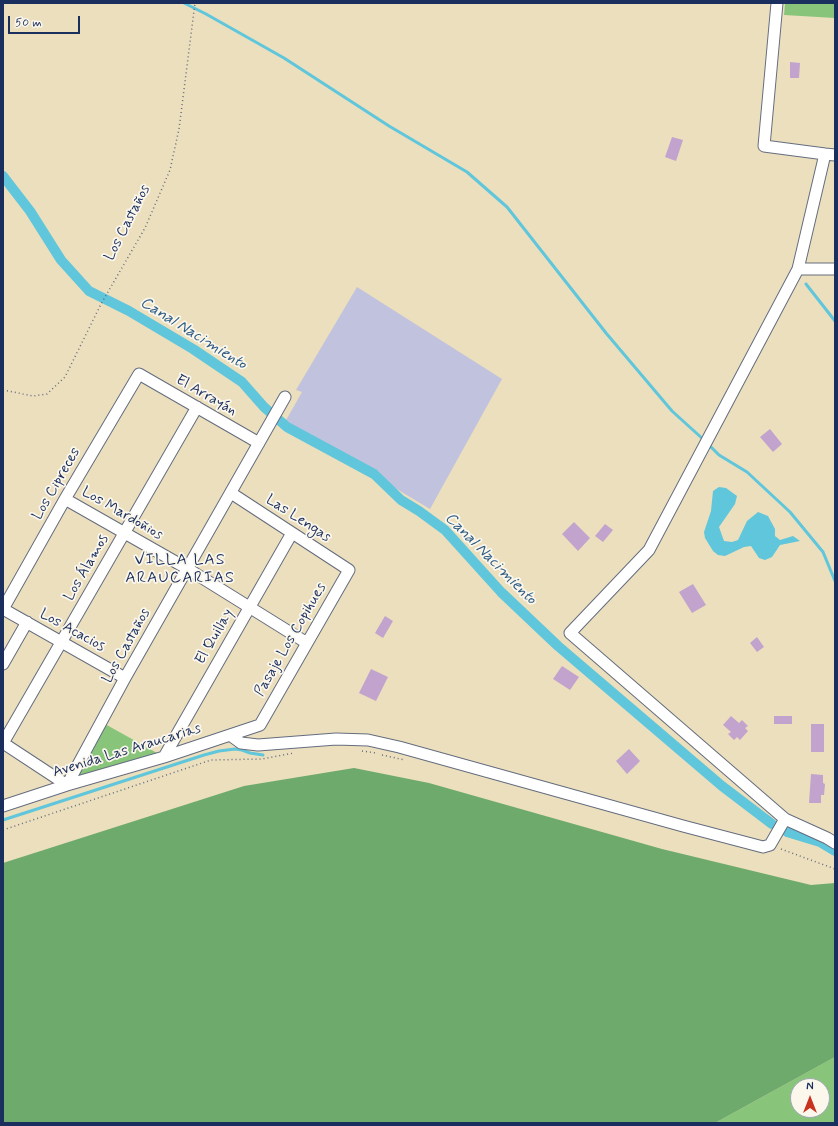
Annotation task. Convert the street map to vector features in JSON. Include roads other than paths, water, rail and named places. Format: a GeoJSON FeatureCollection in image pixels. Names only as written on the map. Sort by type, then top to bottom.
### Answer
{"type":"FeatureCollection","features":[{"type":"Feature","properties":{"kind":"street"},"geometry":{"type":"LineString","coordinates":[[777,3],[764,146],[830,154],[798,269],[649,550],[570,633],[785,819],[835,843]]}},
{"type":"Feature","properties":{"kind":"street"},"geometry":{"type":"LineString","coordinates":[[798,269],[835,269]]}},
{"type":"Feature","properties":{"kind":"street","name":"El Arrayán"},"geometry":{"type":"LineString","coordinates":[[139,374],[259,443]]}},
{"type":"Feature","properties":{"kind":"street","name":"Los Cipreces"},"geometry":{"type":"LineString","coordinates":[[3,609],[65,499],[139,374]]}},
{"type":"Feature","properties":{"kind":"street","name":"Los Castaños"},"geometry":{"type":"LineString","coordinates":[[67,785],[285,397]]}},
{"type":"Feature","properties":{"kind":"street","name":"Los Álamos"},"geometry":{"type":"LineString","coordinates":[[3,743],[197,407]]}},
{"type":"Feature","properties":{"kind":"street","name":"Las Lengas"},"geometry":{"type":"LineString","coordinates":[[231,493],[349,570]]}},
{"type":"Feature","properties":{"kind":"street","name":"Los Mardoñios"},"geometry":{"type":"LineString","coordinates":[[65,499],[188,568],[307,643]]}},
{"type":"Feature","properties":{"kind":"street","name":"El Quillay"},"geometry":{"type":"LineString","coordinates":[[164,757],[292,533]]}},
{"type":"Feature","properties":{"kind":"street","name":"Pasaje Los Copihues"},"geometry":{"type":"LineString","coordinates":[[260,725],[349,570]]}},
{"type":"Feature","properties":{"kind":"street","name":"Los Acacios"},"geometry":{"type":"LineString","coordinates":[[3,609],[126,678]]}},
{"type":"Feature","properties":{"kind":"street"},"geometry":{"type":"LineString","coordinates":[[3,664],[27,622]]}},
{"type":"Feature","properties":{"kind":"street","name":"Avenida Las Araucarias"},"geometry":{"type":"LineString","coordinates":[[3,806],[67,785],[164,757],[260,725]]}},
{"type":"Feature","properties":{"kind":"street"},"geometry":{"type":"LineString","coordinates":[[230,735],[241,743],[258,745],[336,739],[368,740],[399,747],[763,847],[770,845],[785,819]]}},
{"type":"Feature","properties":{"kind":"street"},"geometry":{"type":"LineString","coordinates":[[3,743],[67,785]]}},
{"type":"Feature","properties":{"kind":"water"},"geometry":{"type":"Polygon","coordinates":[[[719,487],[726,488],[737,496],[735,504],[719,527],[724,541],[732,542],[738,540],[747,521],[758,512],[768,516],[775,529],[775,536],[780,540],[793,536],[800,541],[780,545],[772,557],[765,560],[759,558],[751,546],[744,547],[725,556],[718,555],[713,551],[705,538],[704,532],[711,511],[713,491],[719,487]]]}},
{"type":"Feature","properties":{"kind":"waterway"},"geometry":{"type":"LineString","coordinates":[[184,3],[284,58],[389,126],[467,172],[507,207],[606,333],[672,411],[704,440]]}},
{"type":"Feature","properties":{"kind":"waterway","name":"Canal Nacimiento"},"geometry":{"type":"LineString","coordinates":[[3,176],[30,211],[61,260],[89,291],[129,311],[193,349],[242,382],[264,407],[287,427],[374,474],[401,500],[445,530],[501,592],[558,646],[722,786],[772,824]]}},
{"type":"Feature","properties":{"kind":"waterway"},"geometry":{"type":"LineString","coordinates":[[806,284],[835,321]]}},
{"type":"Feature","properties":{"kind":"waterway"},"geometry":{"type":"LineString","coordinates":[[708,444],[719,455],[747,472],[790,512],[823,552],[835,581]]}},
{"type":"Feature","properties":{"kind":"waterway"},"geometry":{"type":"LineString","coordinates":[[3,820],[219,751],[235,749],[263,755]]}},
{"type":"Feature","properties":{"kind":"waterway","name":"Canal Nacimiento"},"geometry":{"type":"LineString","coordinates":[[787,832],[820,842],[835,851]]}},
{"type":"Feature","properties":{"kind":"district","name":"VILLA LAS ARAUCARIAS"},"geometry":{"type":"Point","coordinates":[180,570]}}]}
